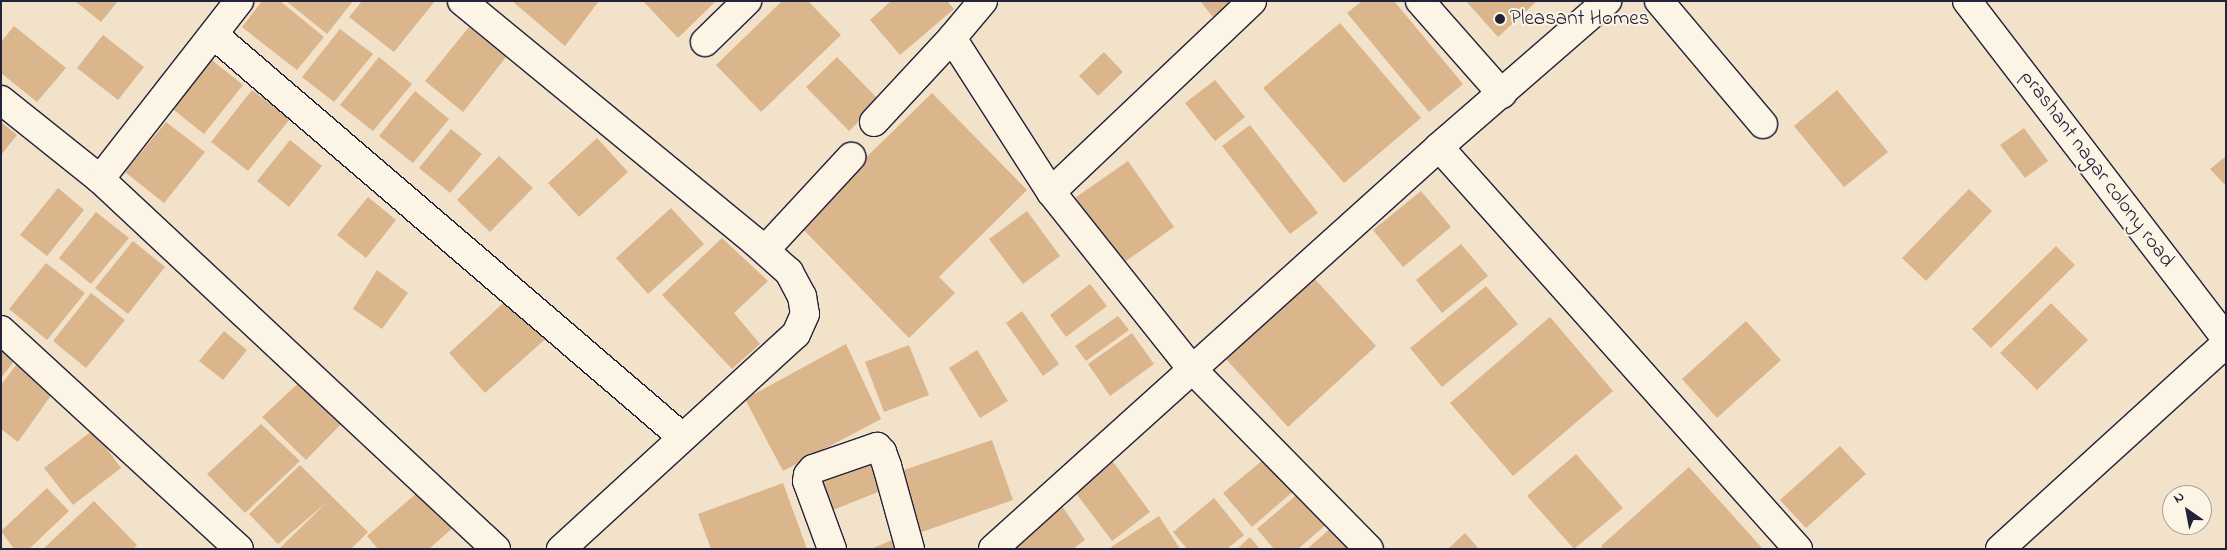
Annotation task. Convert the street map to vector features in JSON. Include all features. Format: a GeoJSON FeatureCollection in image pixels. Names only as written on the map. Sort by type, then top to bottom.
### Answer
{"type":"FeatureCollection","features":[{"type":"Feature","properties":{"kind":"street"},"geometry":{"type":"LineString","coordinates":[[100,179],[239,1]]}},
{"type":"Feature","properties":{"kind":"street"},"geometry":{"type":"LineString","coordinates":[[463,1],[765,250],[789,272],[802,296],[805,314],[796,334],[561,549]]}},
{"type":"Feature","properties":{"kind":"street"},"geometry":{"type":"LineString","coordinates":[[705,42],[747,1]]}},
{"type":"Feature","properties":{"kind":"street"},"geometry":{"type":"LineString","coordinates":[[874,122],[952,38],[983,1]]}},
{"type":"Feature","properties":{"kind":"street"},"geometry":{"type":"LineString","coordinates":[[1051,192],[1252,1]]}},
{"type":"Feature","properties":{"kind":"street"},"geometry":{"type":"LineString","coordinates":[[1420,1],[1502,94]]}},
{"type":"Feature","properties":{"kind":"street"},"geometry":{"type":"LineString","coordinates":[[993,549],[1440,147],[1607,1]]}},
{"type":"Feature","properties":{"kind":"street"},"geometry":{"type":"LineString","coordinates":[[1659,1],[1763,124]]}},
{"type":"Feature","properties":{"kind":"street","name":"prashant nagar colony road"},"geometry":{"type":"LineString","coordinates":[[1967,1],[2226,338]]}},
{"type":"Feature","properties":{"kind":"street"},"geometry":{"type":"LineString","coordinates":[[214,35],[682,437]]}},
{"type":"Feature","properties":{"kind":"street"},"geometry":{"type":"LineString","coordinates":[[952,38],[1051,192],[1192,369],[1369,549]]}},
{"type":"Feature","properties":{"kind":"street"},"geometry":{"type":"LineString","coordinates":[[1,100],[100,179],[496,549]]}},
{"type":"Feature","properties":{"kind":"street"},"geometry":{"type":"LineString","coordinates":[[1440,147],[1798,549]]}},
{"type":"Feature","properties":{"kind":"street"},"geometry":{"type":"LineString","coordinates":[[765,250],[851,157]]}},
{"type":"Feature","properties":{"kind":"street"},"geometry":{"type":"LineString","coordinates":[[1,330],[239,549]]}},
{"type":"Feature","properties":{"kind":"street"},"geometry":{"type":"LineString","coordinates":[[2000,549],[2226,343]]}},
{"type":"Feature","properties":{"kind":"street"},"geometry":{"type":"LineString","coordinates":[[832,549],[807,482],[808,475],[813,469],[877,447],[882,452],[887,466],[910,549]]}},
{"type":"Feature","properties":{"kind":"building"},"geometry":{"type":"Polygon","coordinates":[[[75,1],[118,1],[101,22],[75,1]]]}},
{"type":"Feature","properties":{"kind":"building"},"geometry":{"type":"Polygon","coordinates":[[[262,1],[280,1],[324,37],[297,70],[242,27],[262,1]]]}},
{"type":"Feature","properties":{"kind":"building"},"geometry":{"type":"Polygon","coordinates":[[[286,1],[353,1],[327,34],[286,1]]]}},
{"type":"Feature","properties":{"kind":"building"},"geometry":{"type":"Polygon","coordinates":[[[362,1],[435,1],[394,52],[349,17],[362,1]]]}},
{"type":"Feature","properties":{"kind":"building"},"geometry":{"type":"Polygon","coordinates":[[[512,1],[599,1],[565,46],[512,1]]]}},
{"type":"Feature","properties":{"kind":"building"},"geometry":{"type":"Polygon","coordinates":[[[643,1],[716,1],[678,38],[643,1]]]}},
{"type":"Feature","properties":{"kind":"building"},"geometry":{"type":"Polygon","coordinates":[[[782,1],[808,1],[841,35],[761,112],[716,65],[782,1]]]}},
{"type":"Feature","properties":{"kind":"building"},"geometry":{"type":"Polygon","coordinates":[[[891,1],[947,1],[954,9],[900,55],[870,20],[891,1]]]}},
{"type":"Feature","properties":{"kind":"building"},"geometry":{"type":"Polygon","coordinates":[[[1200,1],[1231,1],[1213,17],[1200,1]]]}},
{"type":"Feature","properties":{"kind":"building"},"geometry":{"type":"Polygon","coordinates":[[[1362,1],[1394,1],[1463,84],[1429,112],[1347,13],[1362,1]]]}},
{"type":"Feature","properties":{"kind":"building","name":"Pleasant Homes"},"geometry":{"type":"Polygon","coordinates":[[[1466,1],[1537,1],[1498,37],[1466,1]]]}},
{"type":"Feature","properties":{"kind":"building"},"geometry":{"type":"Polygon","coordinates":[[[1340,23],[1421,118],[1344,183],[1263,88],[1340,23]]]}},
{"type":"Feature","properties":{"kind":"building"},"geometry":{"type":"Polygon","coordinates":[[[14,26],[66,68],[37,102],[1,73],[1,42],[14,26]]]}},
{"type":"Feature","properties":{"kind":"building"},"geometry":{"type":"Polygon","coordinates":[[[469,27],[506,57],[463,112],[425,81],[469,27]]]}},
{"type":"Feature","properties":{"kind":"building"},"geometry":{"type":"Polygon","coordinates":[[[340,29],[373,54],[334,102],[302,77],[340,29]]]}},
{"type":"Feature","properties":{"kind":"building"},"geometry":{"type":"Polygon","coordinates":[[[103,35],[144,67],[118,100],[77,68],[103,35]]]}},
{"type":"Feature","properties":{"kind":"building"},"geometry":{"type":"Polygon","coordinates":[[[1104,52],[1123,72],[1098,96],[1079,76],[1104,52]]]}},
{"type":"Feature","properties":{"kind":"building"},"geometry":{"type":"Polygon","coordinates":[[[208,57],[243,85],[204,134],[169,106],[208,57]]]}},
{"type":"Feature","properties":{"kind":"building"},"geometry":{"type":"Polygon","coordinates":[[[379,57],[412,84],[373,131],[340,105],[379,57]]]}},
{"type":"Feature","properties":{"kind":"building"},"geometry":{"type":"Polygon","coordinates":[[[837,57],[880,101],[849,131],[806,87],[837,57]]]}},
{"type":"Feature","properties":{"kind":"building"},"geometry":{"type":"Polygon","coordinates":[[[1215,80],[1245,117],[1215,141],[1185,103],[1215,80]]]}},
{"type":"Feature","properties":{"kind":"building"},"geometry":{"type":"Polygon","coordinates":[[[252,90],[290,119],[248,171],[211,142],[252,90]]]}},
{"type":"Feature","properties":{"kind":"building"},"geometry":{"type":"Polygon","coordinates":[[[1837,90],[1888,152],[1844,187],[1794,126],[1837,90]]]}},
{"type":"Feature","properties":{"kind":"building"},"geometry":{"type":"Polygon","coordinates":[[[415,91],[449,119],[413,163],[379,136],[415,91]]]}},
{"type":"Feature","properties":{"kind":"building"},"geometry":{"type":"Polygon","coordinates":[[[932,93],[1027,190],[939,277],[955,293],[909,338],[798,224],[932,93]]]}},
{"type":"Feature","properties":{"kind":"building"},"geometry":{"type":"Polygon","coordinates":[[[1,122],[17,135],[1,155],[1,122]]]}},
{"type":"Feature","properties":{"kind":"building"},"geometry":{"type":"Polygon","coordinates":[[[166,122],[205,152],[164,203],[125,172],[166,122]]]}},
{"type":"Feature","properties":{"kind":"building"},"geometry":{"type":"Polygon","coordinates":[[[1250,125],[1318,213],[1290,234],[1222,146],[1250,125]]]}},
{"type":"Feature","properties":{"kind":"building"},"geometry":{"type":"Polygon","coordinates":[[[2024,128],[2048,161],[2025,178],[2000,145],[2024,128]]]}},
{"type":"Feature","properties":{"kind":"building"},"geometry":{"type":"Polygon","coordinates":[[[451,129],[482,154],[450,193],[419,168],[451,129]]]}},
{"type":"Feature","properties":{"kind":"building"},"geometry":{"type":"Polygon","coordinates":[[[597,138],[628,172],[579,217],[548,183],[597,138]]]}},
{"type":"Feature","properties":{"kind":"building"},"geometry":{"type":"Polygon","coordinates":[[[290,140],[322,166],[289,207],[257,181],[290,140]]]}},
{"type":"Feature","properties":{"kind":"building"},"geometry":{"type":"Polygon","coordinates":[[[499,156],[533,188],[490,232],[457,200],[499,156]]]}},
{"type":"Feature","properties":{"kind":"building"},"geometry":{"type":"Polygon","coordinates":[[[2226,156],[2226,186],[2210,169],[2226,156]]]}},
{"type":"Feature","properties":{"kind":"building"},"geometry":{"type":"Polygon","coordinates":[[[1128,161],[1174,227],[1119,266],[1072,200],[1128,161]]]}},
{"type":"Feature","properties":{"kind":"building"},"geometry":{"type":"Polygon","coordinates":[[[58,188],[84,210],[47,256],[20,235],[58,188]]]}},
{"type":"Feature","properties":{"kind":"building"},"geometry":{"type":"Polygon","coordinates":[[[1969,189],[1992,211],[1926,281],[1902,258],[1969,189]]]}},
{"type":"Feature","properties":{"kind":"building"},"geometry":{"type":"Polygon","coordinates":[[[1421,191],[1451,227],[1403,267],[1373,230],[1421,191]]]}},
{"type":"Feature","properties":{"kind":"building"},"geometry":{"type":"Polygon","coordinates":[[[368,197],[396,220],[366,258],[337,235],[368,197]]]}},
{"type":"Feature","properties":{"kind":"building"},"geometry":{"type":"Polygon","coordinates":[[[671,208],[704,244],[648,294],[616,258],[671,208]]]}},
{"type":"Feature","properties":{"kind":"building"},"geometry":{"type":"Polygon","coordinates":[[[1027,211],[1060,256],[1023,284],[989,239],[1027,211]]]}},
{"type":"Feature","properties":{"kind":"building"},"geometry":{"type":"Polygon","coordinates":[[[96,212],[129,238],[91,284],[59,258],[96,212]]]}},
{"type":"Feature","properties":{"kind":"building"},"geometry":{"type":"Polygon","coordinates":[[[722,238],[768,281],[734,313],[760,344],[732,369],[662,295],[722,238]]]}},
{"type":"Feature","properties":{"kind":"building"},"geometry":{"type":"Polygon","coordinates":[[[133,241],[165,267],[128,314],[95,288],[133,241]]]}},
{"type":"Feature","properties":{"kind":"building"},"geometry":{"type":"Polygon","coordinates":[[[1461,244],[1488,276],[1442,313],[1416,280],[1461,244]]]}},
{"type":"Feature","properties":{"kind":"building"},"geometry":{"type":"Polygon","coordinates":[[[2056,246],[2075,265],[1991,348],[1972,329],[2056,246]]]}},
{"type":"Feature","properties":{"kind":"building"},"geometry":{"type":"Polygon","coordinates":[[[46,263],[85,293],[47,340],[9,309],[46,263]]]}},
{"type":"Feature","properties":{"kind":"building"},"geometry":{"type":"Polygon","coordinates":[[[377,270],[408,293],[382,329],[353,309],[377,270]]]}},
{"type":"Feature","properties":{"kind":"building"},"geometry":{"type":"Polygon","coordinates":[[[1314,278],[1376,346],[1288,427],[1226,359],[1314,278]]]}},
{"type":"Feature","properties":{"kind":"building"},"geometry":{"type":"Polygon","coordinates":[[[1090,284],[1107,306],[1066,337],[1050,315],[1090,284]]]}},
{"type":"Feature","properties":{"kind":"building"},"geometry":{"type":"Polygon","coordinates":[[[1486,286],[1518,324],[1442,387],[1410,348],[1486,286]]]}},
{"type":"Feature","properties":{"kind":"building"},"geometry":{"type":"Polygon","coordinates":[[[91,293],[125,320],[86,368],[53,341],[91,293]]]}},
{"type":"Feature","properties":{"kind":"building"},"geometry":{"type":"Polygon","coordinates":[[[512,295],[552,333],[485,393],[449,353],[512,295]]]}},
{"type":"Feature","properties":{"kind":"building"},"geometry":{"type":"Polygon","coordinates":[[[2051,303],[2088,340],[2037,390],[2000,353],[2051,303]]]}},
{"type":"Feature","properties":{"kind":"building"},"geometry":{"type":"Polygon","coordinates":[[[1022,311],[1059,364],[1043,376],[1006,323],[1022,311]]]}},
{"type":"Feature","properties":{"kind":"building"},"geometry":{"type":"Polygon","coordinates":[[[1118,316],[1129,330],[1086,361],[1075,346],[1118,316]]]}},
{"type":"Feature","properties":{"kind":"building"},"geometry":{"type":"Polygon","coordinates":[[[1550,317],[1613,391],[1513,476],[1450,403],[1550,317]]]}},
{"type":"Feature","properties":{"kind":"building"},"geometry":{"type":"Polygon","coordinates":[[[1746,321],[1781,360],[1717,418],[1682,379],[1746,321]]]}},
{"type":"Feature","properties":{"kind":"building"},"geometry":{"type":"Polygon","coordinates":[[[224,331],[247,350],[223,380],[199,361],[224,331]]]}},
{"type":"Feature","properties":{"kind":"building"},"geometry":{"type":"Polygon","coordinates":[[[1132,333],[1154,364],[1110,396],[1088,364],[1132,333]]]}},
{"type":"Feature","properties":{"kind":"building"},"geometry":{"type":"Polygon","coordinates":[[[1,339],[19,355],[1,378],[1,339]]]}},
{"type":"Feature","properties":{"kind":"building"},"geometry":{"type":"Polygon","coordinates":[[[846,344],[881,419],[783,471],[745,399],[846,344]]]}},
{"type":"Feature","properties":{"kind":"building"},"geometry":{"type":"Polygon","coordinates":[[[909,345],[929,395],[884,412],[865,362],[909,345]]]}},
{"type":"Feature","properties":{"kind":"building"},"geometry":{"type":"Polygon","coordinates":[[[977,350],[1008,401],[980,418],[949,368],[977,350]]]}},
{"type":"Feature","properties":{"kind":"building"},"geometry":{"type":"Polygon","coordinates":[[[22,357],[57,387],[18,442],[1,429],[1,385],[22,357]]]}},
{"type":"Feature","properties":{"kind":"building"},"geometry":{"type":"Polygon","coordinates":[[[305,377],[348,417],[306,460],[262,417],[305,377]]]}},
{"type":"Feature","properties":{"kind":"building"},"geometry":{"type":"Polygon","coordinates":[[[261,424],[300,461],[245,513],[207,474],[261,424]]]}},
{"type":"Feature","properties":{"kind":"building"},"geometry":{"type":"Polygon","coordinates":[[[93,430],[121,468],[73,505],[44,468],[93,430]]]}},
{"type":"Feature","properties":{"kind":"building"},"geometry":{"type":"Polygon","coordinates":[[[992,440],[1013,500],[916,534],[895,473],[992,440]]]}},
{"type":"Feature","properties":{"kind":"building"},"geometry":{"type":"Polygon","coordinates":[[[1840,446],[1866,474],[1806,528],[1780,500],[1840,446]]]}},
{"type":"Feature","properties":{"kind":"building"},"geometry":{"type":"Polygon","coordinates":[[[1576,454],[1623,508],[1574,549],[1527,496],[1576,454]]]}},
{"type":"Feature","properties":{"kind":"building"},"geometry":{"type":"Polygon","coordinates":[[[875,455],[888,488],[828,512],[815,478],[875,455]]]}},
{"type":"Feature","properties":{"kind":"building"},"geometry":{"type":"Polygon","coordinates":[[[1269,455],[1297,488],[1252,527],[1223,493],[1269,455]]]}},
{"type":"Feature","properties":{"kind":"building"},"geometry":{"type":"Polygon","coordinates":[[[1111,459],[1150,512],[1112,541],[1072,488],[1111,459]]]}},
{"type":"Feature","properties":{"kind":"building"},"geometry":{"type":"Polygon","coordinates":[[[300,465],[368,532],[351,549],[279,549],[327,502],[278,544],[249,514],[300,465]]]}},
{"type":"Feature","properties":{"kind":"building"},"geometry":{"type":"Polygon","coordinates":[[[1689,467],[1763,549],[1603,549],[1601,546],[1689,467]]]}},
{"type":"Feature","properties":{"kind":"building"},"geometry":{"type":"Polygon","coordinates":[[[783,483],[807,549],[711,549],[698,514],[783,483]]]}},
{"type":"Feature","properties":{"kind":"building"},"geometry":{"type":"Polygon","coordinates":[[[425,486],[457,524],[429,549],[378,549],[367,536],[425,486]]]}},
{"type":"Feature","properties":{"kind":"building"},"geometry":{"type":"Polygon","coordinates":[[[47,488],[69,511],[29,549],[14,549],[1,531],[47,488]]]}},
{"type":"Feature","properties":{"kind":"building"},"geometry":{"type":"Polygon","coordinates":[[[1300,492],[1328,523],[1298,549],[1274,549],[1257,529],[1300,492]]]}},
{"type":"Feature","properties":{"kind":"building"},"geometry":{"type":"Polygon","coordinates":[[[1214,498],[1244,535],[1227,549],[1187,549],[1173,532],[1214,498]]]}},
{"type":"Feature","properties":{"kind":"building"},"geometry":{"type":"Polygon","coordinates":[[[94,501],[137,545],[133,549],[43,549],[94,501]]]}},
{"type":"Feature","properties":{"kind":"building"},"geometry":{"type":"Polygon","coordinates":[[[1062,506],[1085,540],[1073,549],[1015,549],[1010,542],[1062,506]]]}},
{"type":"Feature","properties":{"kind":"building"},"geometry":{"type":"Polygon","coordinates":[[[1159,516],[1180,549],[1112,549],[1111,547],[1159,516]]]}},
{"type":"Feature","properties":{"kind":"building"},"geometry":{"type":"Polygon","coordinates":[[[1331,528],[1349,549],[1307,549],[1331,528]]]}},
{"type":"Feature","properties":{"kind":"building"},"geometry":{"type":"Polygon","coordinates":[[[1465,533],[1479,549],[1448,549],[1465,533]]]}},
{"type":"Feature","properties":{"kind":"building"},"geometry":{"type":"Polygon","coordinates":[[[899,537],[903,549],[871,549],[899,537]]]}},
{"type":"Feature","properties":{"kind":"building"},"geometry":{"type":"Polygon","coordinates":[[[1250,537],[1260,549],[1237,549],[1250,537]]]}},
{"type":"Feature","properties":{"kind":"place","name":"Pleasant Homes"},"geometry":{"type":"Point","coordinates":[1500,19]}}]}
